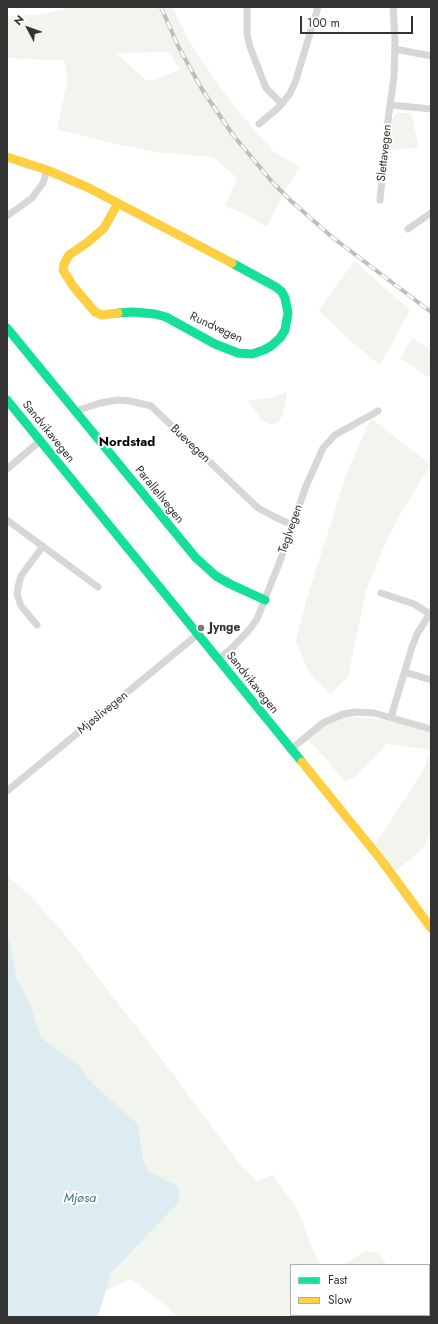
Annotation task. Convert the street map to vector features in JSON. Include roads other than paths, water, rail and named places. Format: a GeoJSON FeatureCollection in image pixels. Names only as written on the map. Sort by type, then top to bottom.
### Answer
{"type":"FeatureCollection","features":[{"type":"Feature","properties":{"kind":"street"},"geometry":{"type":"LineString","coordinates":[[247,7],[250,47],[266,88],[282,104]]}},
{"type":"Feature","properties":{"kind":"street"},"geometry":{"type":"LineString","coordinates":[[259,124],[282,104],[289,95],[295,83],[318,7]]}},
{"type":"Feature","properties":{"kind":"street","name":"Slettavegen"},"geometry":{"type":"LineString","coordinates":[[380,200],[387,126],[394,77],[394,7]]}},
{"type":"Feature","properties":{"kind":"street"},"geometry":{"type":"LineString","coordinates":[[394,49],[431,56]]}},
{"type":"Feature","properties":{"kind":"street"},"geometry":{"type":"LineString","coordinates":[[390,105],[431,109]]}},
{"type":"Feature","properties":{"kind":"street","name":"Rundvegen"},"geometry":{"type":"LineString","coordinates":[[7,158],[47,170],[87,187],[221,256],[276,287],[282,292],[285,298],[288,313],[285,330],[280,338],[264,350],[252,354],[238,353],[215,344],[166,317],[155,314],[133,312],[102,315],[95,312],[73,286],[63,270],[64,264],[69,255],[88,242],[104,228],[118,203]]}},
{"type":"Feature","properties":{"kind":"street"},"geometry":{"type":"LineString","coordinates":[[7,216],[32,198],[42,183],[47,170]]}},
{"type":"Feature","properties":{"kind":"street"},"geometry":{"type":"LineString","coordinates":[[408,229],[431,213]]}},
{"type":"Feature","properties":{"kind":"street","name":"Parallellvegen"},"geometry":{"type":"LineString","coordinates":[[7,328],[196,558],[216,576],[265,600]]}},
{"type":"Feature","properties":{"kind":"street","name":"Sandvikavegen"},"geometry":{"type":"LineString","coordinates":[[7,400],[290,750],[382,861],[431,928]]}},
{"type":"Feature","properties":{"kind":"street","name":"Buevegen"},"geometry":{"type":"LineString","coordinates":[[76,413],[89,406],[118,400],[151,406],[258,508],[275,518],[292,525]]}},
{"type":"Feature","properties":{"kind":"street","name":"Teglvegen"},"geometry":{"type":"LineString","coordinates":[[218,660],[232,648],[257,619],[306,486],[316,461],[326,444],[335,435],[378,411]]}},
{"type":"Feature","properties":{"kind":"street"},"geometry":{"type":"LineString","coordinates":[[7,469],[40,441]]}},
{"type":"Feature","properties":{"kind":"street"},"geometry":{"type":"LineString","coordinates":[[7,520],[98,587]]}},
{"type":"Feature","properties":{"kind":"street"},"geometry":{"type":"LineString","coordinates":[[37,625],[21,606],[17,594],[21,576],[43,546]]}},
{"type":"Feature","properties":{"kind":"street"},"geometry":{"type":"LineString","coordinates":[[381,593],[414,604],[430,613],[417,634],[391,717]]}},
{"type":"Feature","properties":{"kind":"street","name":"Mjøslivegen"},"geometry":{"type":"LineString","coordinates":[[8,790],[197,635]]}},
{"type":"Feature","properties":{"kind":"street"},"geometry":{"type":"LineString","coordinates":[[406,672],[431,680]]}},
{"type":"Feature","properties":{"kind":"street"},"geometry":{"type":"LineString","coordinates":[[290,750],[323,723],[343,714],[362,711],[391,717],[431,729]]}},
{"type":"Feature","properties":{"kind":"water","name":"Mjøsa"},"geometry":{"type":"Polygon","coordinates":[[[7,936],[9,938],[17,979],[31,1007],[41,1038],[76,1062],[94,1085],[138,1124],[143,1158],[147,1170],[178,1186],[180,1201],[111,1273],[98,1317],[7,1317],[7,936]]]}},
{"type":"Feature","properties":{"kind":"railway"},"geometry":{"type":"LineString","coordinates":[[161,7],[178,46],[203,91],[233,135],[273,183],[332,237],[431,312]]}},
{"type":"Feature","properties":{"kind":"place","name":"Jynge"},"geometry":{"type":"Point","coordinates":[201,628]}},
{"type":"Feature","properties":{"kind":"district","name":"Nordstad"},"geometry":{"type":"Point","coordinates":[127,443]}}]}
